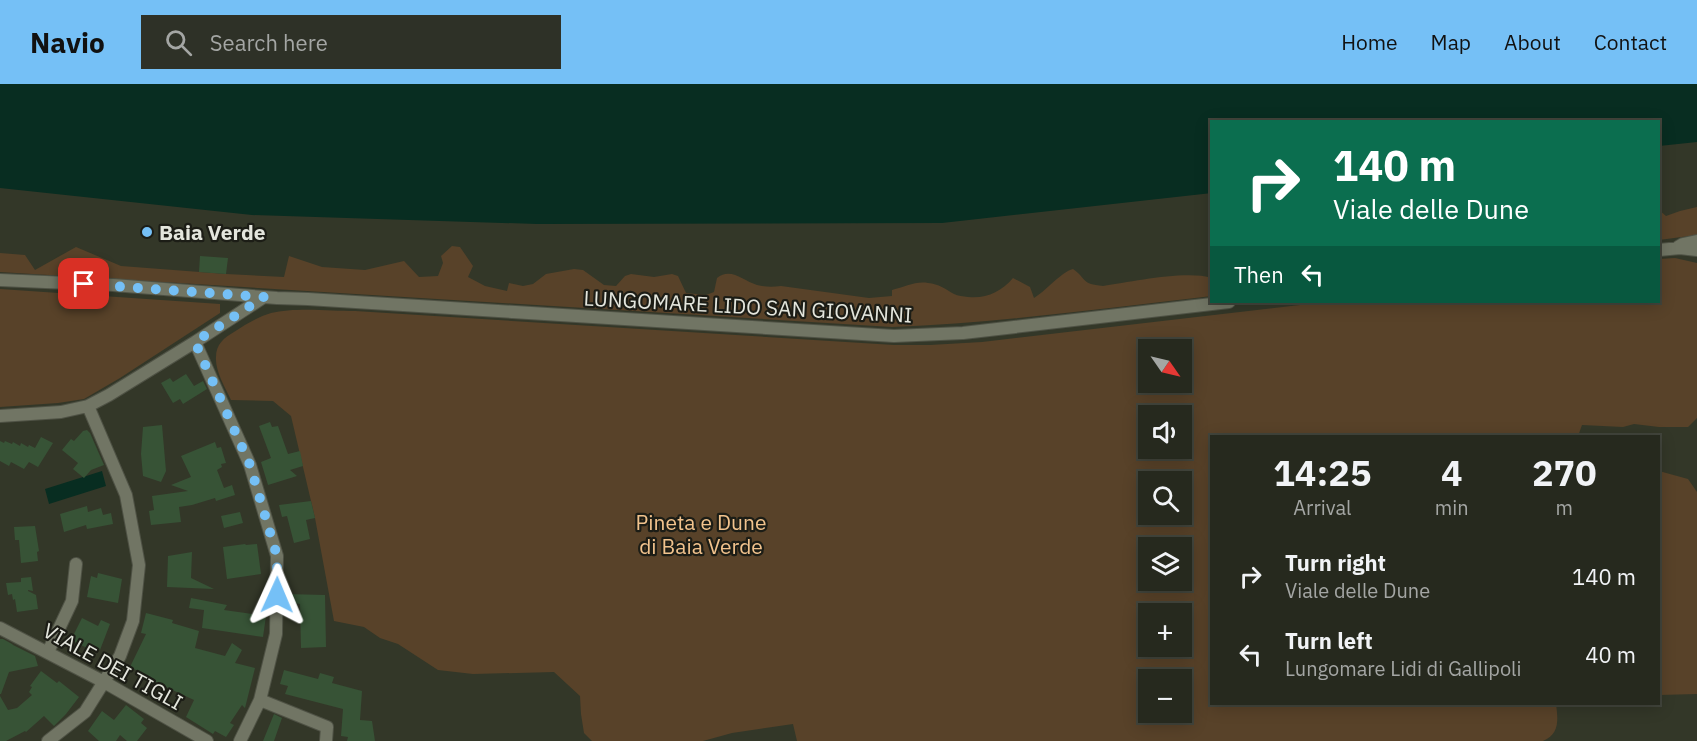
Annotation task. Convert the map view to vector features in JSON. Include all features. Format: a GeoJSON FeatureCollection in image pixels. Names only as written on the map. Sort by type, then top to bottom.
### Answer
{"type":"FeatureCollection","features":[{"type":"Feature","properties":{"kind":"street"},"geometry":{"type":"LineString","coordinates":[[1674,249],[1697,241]]}},
{"type":"Feature","properties":{"kind":"street"},"geometry":{"type":"LineString","coordinates":[[1660,250],[1697,252]]}},
{"type":"Feature","properties":{"kind":"street","name":"LUNGOMARE LIDO SAN GIOVANNI"},"geometry":{"type":"LineString","coordinates":[[0,280],[113,285],[264,297],[894,336],[963,333],[1220,303]]}},
{"type":"Feature","properties":{"kind":"street"},"geometry":{"type":"LineString","coordinates":[[0,416],[61,412],[88,406],[195,342],[264,297]]}},
{"type":"Feature","properties":{"kind":"street"},"geometry":{"type":"LineString","coordinates":[[195,342],[250,465],[277,556],[276,634],[260,700],[240,741]]}},
{"type":"Feature","properties":{"kind":"street"},"geometry":{"type":"LineString","coordinates":[[48,741],[85,712],[120,656],[133,621],[139,565],[126,495],[88,406]]}},
{"type":"Feature","properties":{"kind":"street"},"geometry":{"type":"LineString","coordinates":[[48,652],[72,601],[76,564]]}},
{"type":"Feature","properties":{"kind":"street","name":"VIALE DEI TIGLI"},"geometry":{"type":"LineString","coordinates":[[0,628],[104,682],[207,741]]}},
{"type":"Feature","properties":{"kind":"street"},"geometry":{"type":"LineString","coordinates":[[260,700],[327,727],[326,741]]}},
{"type":"Feature","properties":{"kind":"green space"},"geometry":{"type":"Polygon","coordinates":[[[1697,207],[1697,235],[1660,240],[1660,211],[1666,216],[1697,207]]]}},
{"type":"Feature","properties":{"kind":"green space"},"geometry":{"type":"Polygon","coordinates":[[[452,246],[460,247],[473,266],[468,277],[485,286],[507,291],[509,283],[523,286],[533,284],[546,274],[574,269],[583,270],[604,285],[616,286],[625,276],[631,274],[654,277],[672,274],[678,276],[686,293],[706,295],[714,292],[717,278],[727,274],[760,286],[781,286],[869,298],[892,296],[892,290],[923,283],[939,286],[957,295],[981,297],[998,291],[1013,278],[1030,287],[1034,298],[1073,269],[1088,282],[1103,286],[1173,276],[1210,278],[1210,296],[1012,319],[892,327],[0,272],[0,253],[25,255],[35,270],[76,247],[121,266],[284,277],[289,256],[322,267],[365,270],[404,261],[419,277],[438,276],[443,263],[441,256],[452,246]]]}},
{"type":"Feature","properties":{"kind":"green space","name":"Pineta e Dune di Baia Verde"},"geometry":{"type":"Polygon","coordinates":[[[1675,258],[1697,263],[1697,418],[1688,427],[1634,424],[1623,427],[1582,425],[1578,435],[1210,435],[1210,705],[1556,705],[1557,726],[1549,738],[1543,741],[797,741],[793,724],[732,733],[703,741],[592,741],[584,733],[580,696],[554,672],[473,674],[438,670],[398,644],[380,638],[364,627],[334,621],[315,518],[291,416],[273,401],[231,400],[216,362],[217,348],[227,337],[261,317],[291,310],[355,311],[894,345],[982,342],[1317,303],[1660,303],[1660,259],[1675,258]]]}},
{"type":"Feature","properties":{"kind":"green space"},"geometry":{"type":"Polygon","coordinates":[[[0,289],[220,304],[220,313],[84,399],[0,407],[0,289]]]}},
{"type":"Feature","properties":{"kind":"green space"},"geometry":{"type":"Polygon","coordinates":[[[1660,471],[1688,479],[1697,492],[1697,694],[1660,695],[1660,471]]]}},
{"type":"Feature","properties":{"kind":"shaded area"},"geometry":{"type":"Polygon","coordinates":[[[0,84],[1697,84],[1697,142],[1660,146],[1660,120],[1210,120],[1210,193],[942,223],[537,224],[252,215],[0,188],[0,84]]]}},
{"type":"Feature","properties":{"kind":"shaded area"},"geometry":{"type":"Polygon","coordinates":[[[102,471],[106,486],[49,504],[45,489],[102,471]]]}},
{"type":"Feature","properties":{"kind":"building"},"geometry":{"type":"Polygon","coordinates":[[[200,256],[228,258],[226,274],[199,272],[200,256]]]}},
{"type":"Feature","properties":{"kind":"building"},"geometry":{"type":"Polygon","coordinates":[[[186,374],[194,386],[203,381],[207,389],[183,404],[180,399],[173,403],[161,383],[170,378],[173,382],[186,374]]]}},
{"type":"Feature","properties":{"kind":"building"},"geometry":{"type":"Polygon","coordinates":[[[270,422],[272,427],[278,426],[288,454],[300,451],[303,466],[290,470],[297,476],[268,485],[261,462],[271,458],[259,426],[270,422]]]}},
{"type":"Feature","properties":{"kind":"building"},"geometry":{"type":"Polygon","coordinates":[[[162,425],[166,471],[161,482],[143,476],[141,454],[143,427],[162,425]]]}},
{"type":"Feature","properties":{"kind":"building"},"geometry":{"type":"Polygon","coordinates":[[[87,430],[104,465],[91,470],[84,478],[73,469],[78,463],[62,450],[71,439],[74,441],[83,431],[87,430]]]}},
{"type":"Feature","properties":{"kind":"building"},"geometry":{"type":"Polygon","coordinates":[[[41,437],[53,443],[38,467],[29,462],[24,469],[11,462],[9,466],[0,461],[0,441],[12,444],[13,442],[20,446],[21,443],[35,448],[41,437]]]}},
{"type":"Feature","properties":{"kind":"building"},"geometry":{"type":"Polygon","coordinates":[[[215,442],[217,448],[221,447],[226,463],[221,464],[222,467],[217,470],[224,488],[232,485],[235,495],[216,501],[215,498],[179,507],[181,522],[151,525],[149,511],[154,510],[152,496],[188,491],[171,485],[191,477],[181,456],[215,442]]]}},
{"type":"Feature","properties":{"kind":"building"},"geometry":{"type":"Polygon","coordinates":[[[311,501],[315,518],[306,520],[310,539],[294,543],[287,516],[282,517],[279,505],[311,501]]]}},
{"type":"Feature","properties":{"kind":"building"},"geometry":{"type":"Polygon","coordinates":[[[87,506],[88,512],[101,508],[103,515],[111,513],[113,524],[87,529],[86,525],[64,532],[60,514],[87,506]]]}},
{"type":"Feature","properties":{"kind":"building"},"geometry":{"type":"Polygon","coordinates":[[[240,512],[243,523],[224,528],[221,516],[240,512]]]}},
{"type":"Feature","properties":{"kind":"building"},"geometry":{"type":"Polygon","coordinates":[[[35,526],[39,551],[37,552],[38,561],[21,563],[19,540],[15,540],[14,527],[35,526]]]}},
{"type":"Feature","properties":{"kind":"building"},"geometry":{"type":"Polygon","coordinates":[[[257,544],[261,574],[227,579],[223,547],[257,544]]]}},
{"type":"Feature","properties":{"kind":"building"},"geometry":{"type":"Polygon","coordinates":[[[192,552],[191,578],[214,589],[167,587],[168,556],[192,552]]]}},
{"type":"Feature","properties":{"kind":"building"},"geometry":{"type":"Polygon","coordinates":[[[98,573],[122,579],[118,603],[87,597],[91,576],[97,578],[98,573]]]}},
{"type":"Feature","properties":{"kind":"building"},"geometry":{"type":"Polygon","coordinates":[[[31,577],[33,591],[28,591],[36,595],[38,609],[17,612],[15,599],[13,600],[12,594],[8,595],[6,583],[21,582],[21,578],[31,577]]]}},
{"type":"Feature","properties":{"kind":"building"},"geometry":{"type":"Polygon","coordinates":[[[285,594],[325,595],[326,647],[301,648],[300,604],[285,601],[285,594]]]}},
{"type":"Feature","properties":{"kind":"building"},"geometry":{"type":"Polygon","coordinates":[[[191,598],[227,605],[224,610],[266,616],[263,637],[202,628],[204,610],[189,608],[191,598]]]}},
{"type":"Feature","properties":{"kind":"building"},"geometry":{"type":"Polygon","coordinates":[[[146,613],[173,620],[172,623],[199,631],[195,648],[225,656],[232,643],[242,650],[235,663],[255,668],[245,708],[242,705],[230,723],[234,725],[226,737],[215,731],[213,734],[186,717],[194,700],[153,681],[154,679],[130,667],[146,634],[141,633],[146,613]]]}},
{"type":"Feature","properties":{"kind":"building"},"geometry":{"type":"Polygon","coordinates":[[[82,618],[98,626],[101,620],[110,624],[100,650],[90,645],[89,649],[71,640],[82,618]]]}},
{"type":"Feature","properties":{"kind":"building"},"geometry":{"type":"Polygon","coordinates":[[[0,639],[35,656],[38,666],[9,672],[1,694],[0,694],[0,639]]]}},
{"type":"Feature","properties":{"kind":"building"},"geometry":{"type":"Polygon","coordinates":[[[284,670],[318,679],[320,673],[334,677],[332,683],[362,691],[360,720],[372,721],[375,741],[347,741],[348,737],[341,736],[343,709],[285,694],[288,686],[280,684],[284,670]]]}},
{"type":"Feature","properties":{"kind":"building"},"geometry":{"type":"Polygon","coordinates":[[[41,671],[57,683],[59,681],[79,697],[54,726],[44,716],[26,732],[6,741],[0,741],[0,696],[8,710],[17,708],[32,695],[29,692],[32,687],[30,686],[41,671]]]}},
{"type":"Feature","properties":{"kind":"building"},"geometry":{"type":"Polygon","coordinates":[[[126,705],[144,719],[141,723],[147,728],[137,741],[127,741],[120,735],[116,741],[99,741],[88,731],[102,711],[114,720],[126,705]]]}},
{"type":"Feature","properties":{"kind":"building"},"geometry":{"type":"Polygon","coordinates":[[[274,714],[282,718],[274,741],[263,741],[274,714]]]}},
{"type":"Feature","properties":{"kind":"place","name":"Baia Verde"},"geometry":{"type":"Point","coordinates":[147,232]}},
{"type":"Feature","properties":{"kind":"route"},"geometry":{"type":"LineString","coordinates":[[84,284],[264,297],[195,342],[250,465],[277,556],[277,595]]}}]}
